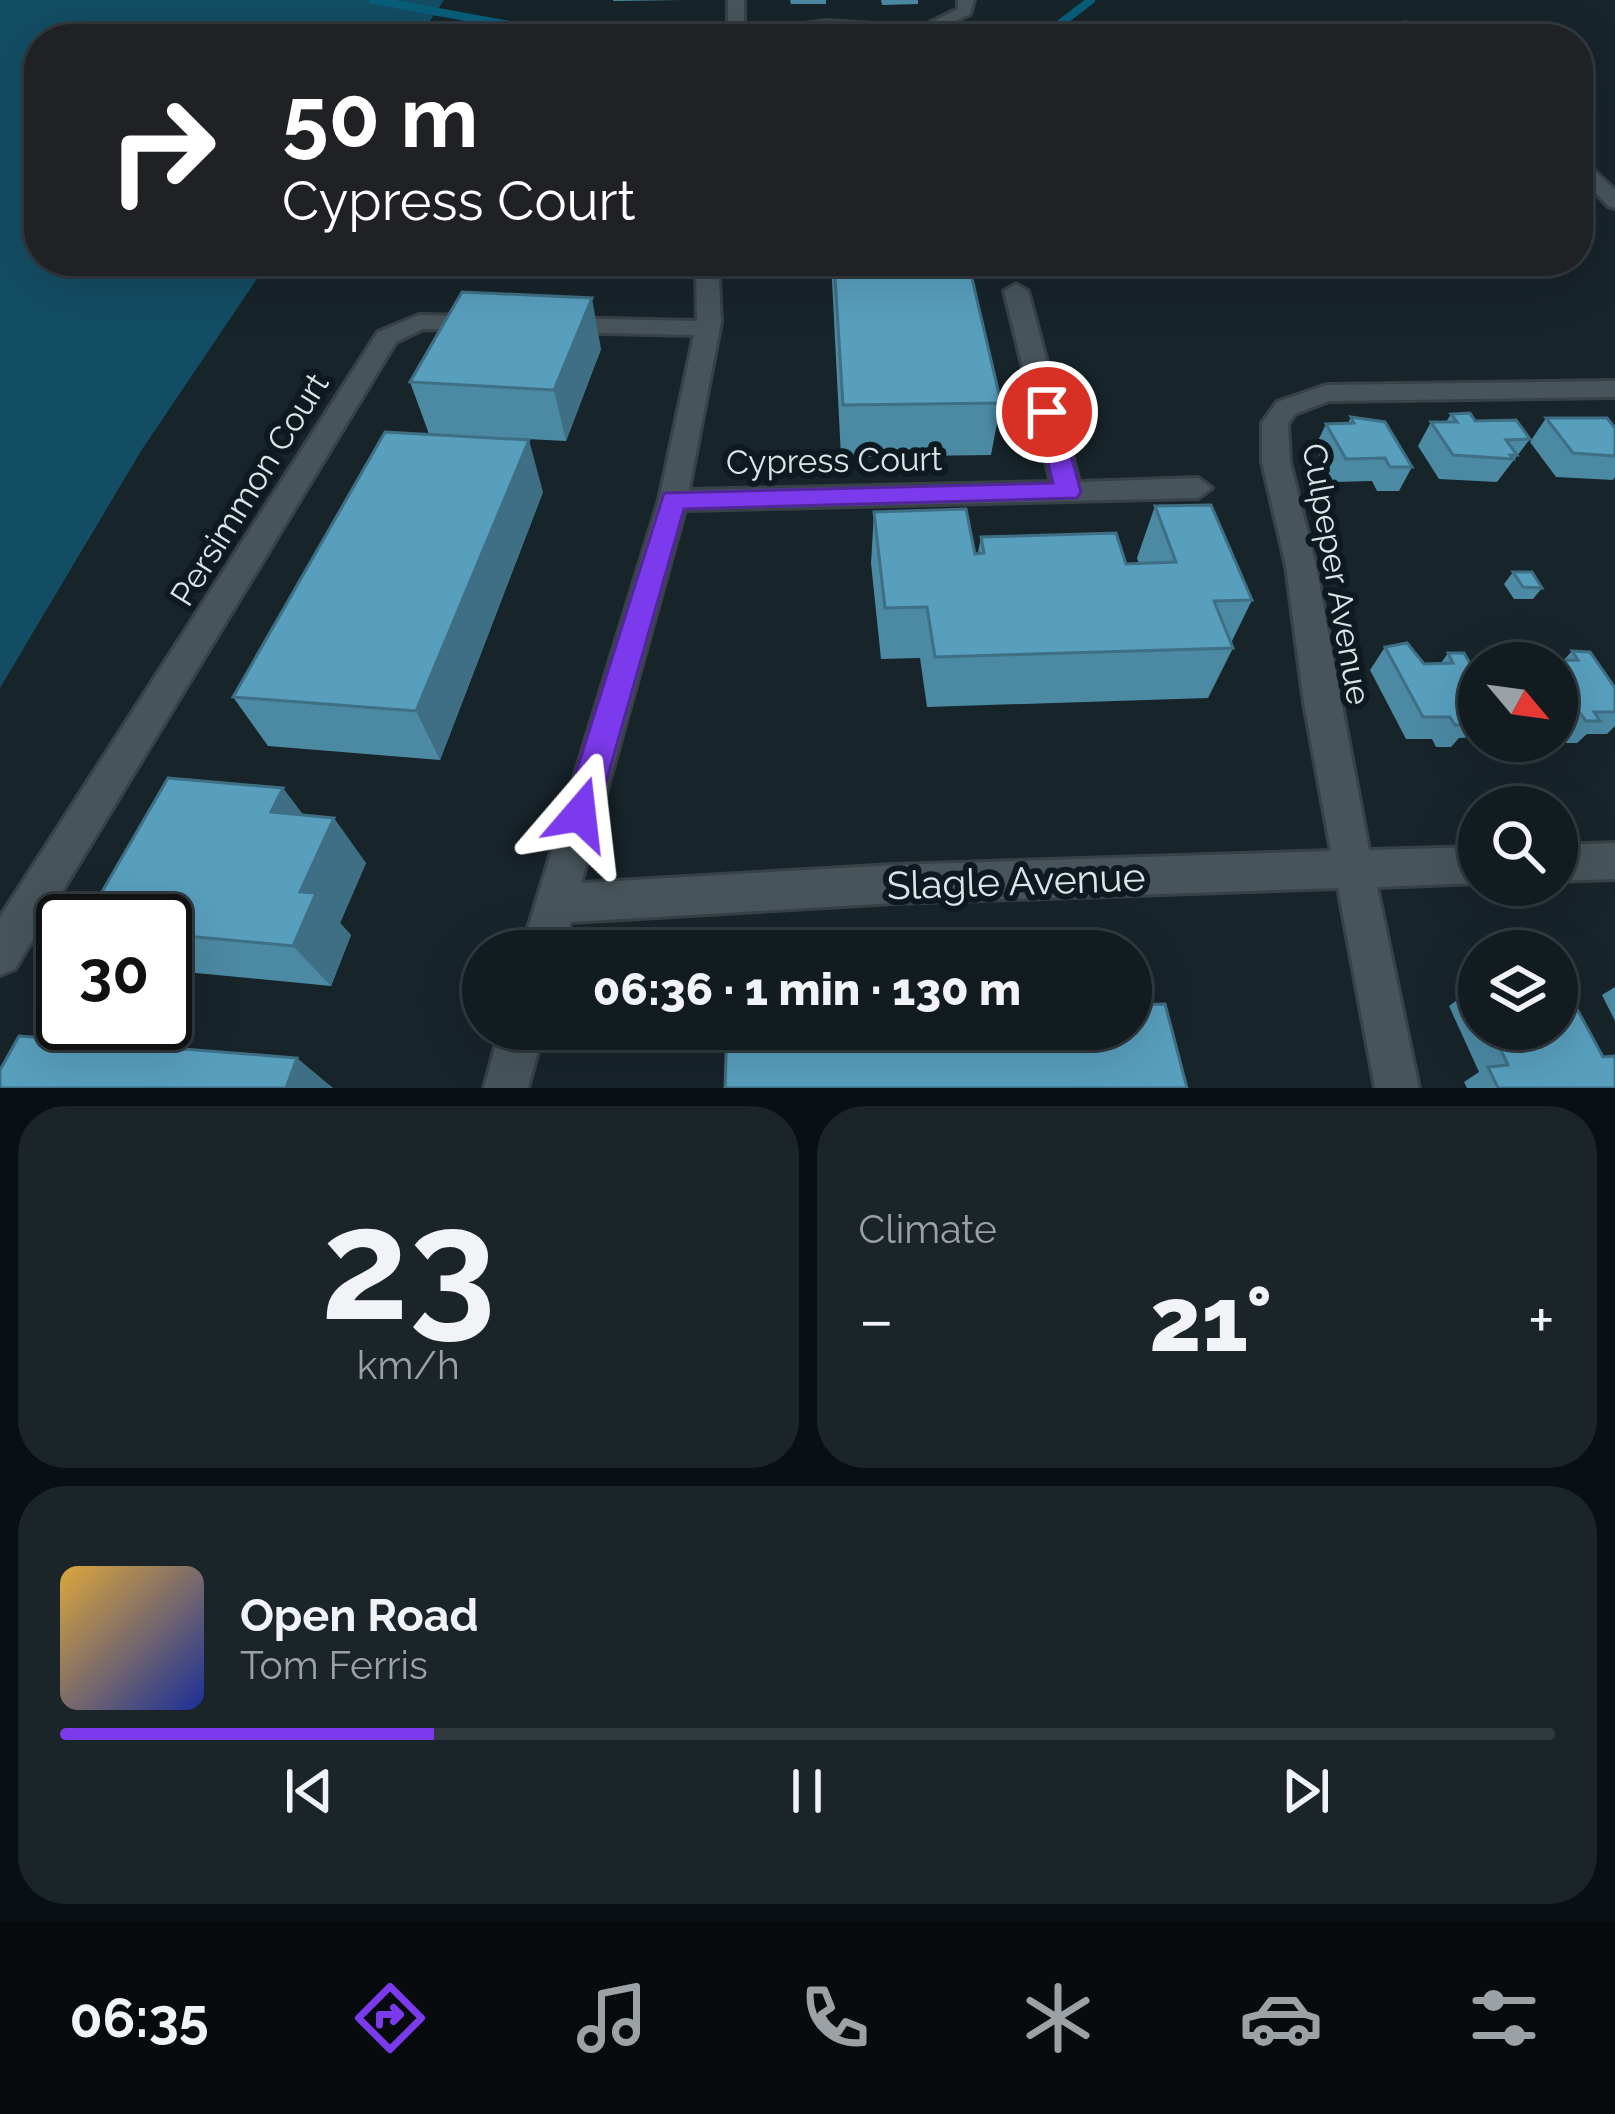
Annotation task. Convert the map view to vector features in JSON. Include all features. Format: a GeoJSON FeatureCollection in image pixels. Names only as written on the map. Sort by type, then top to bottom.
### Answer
{"type":"FeatureCollection","features":[{"type":"Feature","properties":{"kind":"street"},"geometry":{"type":"LineString","coordinates":[[939,24],[965,11],[966,0]]}},
{"type":"Feature","properties":{"kind":"street"},"geometry":{"type":"LineString","coordinates":[[1593,178],[1615,202]]}},
{"type":"Feature","properties":{"kind":"street"},"geometry":{"type":"LineString","coordinates":[[547,930],[673,500],[708,328],[706,276]]}},
{"type":"Feature","properties":{"kind":"street"},"geometry":{"type":"LineString","coordinates":[[1016,291],[1068,492]]}},
{"type":"Feature","properties":{"kind":"street","name":"Persimmon Court"},"geometry":{"type":"LineString","coordinates":[[0,954],[387,337],[419,322],[708,328]]}},
{"type":"Feature","properties":{"kind":"street","name":"Culpeper Avenue"},"geometry":{"type":"LineString","coordinates":[[1357,869],[1321,703],[1301,566],[1276,462],[1275,423],[1286,407],[1326,393],[1615,389]]}},
{"type":"Feature","properties":{"kind":"street","name":"Cypress Court"},"geometry":{"type":"LineString","coordinates":[[673,500],[1198,488]]}},
{"type":"Feature","properties":{"kind":"street"},"geometry":{"type":"LineString","coordinates":[[1578,862],[1615,861]]}},
{"type":"Feature","properties":{"kind":"street","name":"Slagle Avenue"},"geometry":{"type":"LineString","coordinates":[[554,904],[894,884],[1458,866]]}},
{"type":"Feature","properties":{"kind":"street"},"geometry":{"type":"LineString","coordinates":[[1357,869],[1397,1088]]}},
{"type":"Feature","properties":{"kind":"street"},"geometry":{"type":"LineString","coordinates":[[506,1088],[516,1050]]}},
{"type":"Feature","properties":{"kind":"shaded area"},"geometry":{"type":"Polygon","coordinates":[[[0,0],[444,0],[428,24],[24,24],[24,276],[259,276],[141,451],[0,688],[0,0]]]}},
{"type":"Feature","properties":{"kind":"building"},"geometry":{"type":"Polygon","coordinates":[[[835,276],[971,276],[1001,403],[843,405],[835,276]]]}},
{"type":"Feature","properties":{"kind":"building"},"geometry":{"type":"Polygon","coordinates":[[[462,292],[592,298],[554,390],[410,382],[462,292]]]}},
{"type":"Feature","properties":{"kind":"building"},"geometry":{"type":"Polygon","coordinates":[[[1470,413],[1475,421],[1516,420],[1530,439],[1506,440],[1517,455],[1510,455],[1513,459],[1453,455],[1431,422],[1457,422],[1451,414],[1470,413]]]}},
{"type":"Feature","properties":{"kind":"building"},"geometry":{"type":"Polygon","coordinates":[[[1351,417],[1385,422],[1412,467],[1390,467],[1385,458],[1346,459],[1326,424],[1354,423],[1351,417]]]}},
{"type":"Feature","properties":{"kind":"building"},"geometry":{"type":"Polygon","coordinates":[[[1546,418],[1607,418],[1615,428],[1615,456],[1573,453],[1546,418]]]}},
{"type":"Feature","properties":{"kind":"building"},"geometry":{"type":"Polygon","coordinates":[[[385,432],[529,440],[416,711],[233,697],[385,432]]]}},
{"type":"Feature","properties":{"kind":"building"},"geometry":{"type":"Polygon","coordinates":[[[1211,505],[1252,600],[1214,601],[1233,648],[935,657],[927,607],[885,608],[874,512],[966,509],[975,554],[984,553],[981,537],[1116,533],[1126,564],[1176,562],[1155,506],[1211,505]]]}},
{"type":"Feature","properties":{"kind":"building"},"geometry":{"type":"Polygon","coordinates":[[[1513,572],[1532,572],[1542,588],[1523,587],[1513,572]]]}},
{"type":"Feature","properties":{"kind":"building"},"geometry":{"type":"Polygon","coordinates":[[[1407,643],[1424,664],[1453,663],[1448,653],[1458,653],[1458,725],[1450,717],[1423,717],[1385,647],[1407,643]]]}},
{"type":"Feature","properties":{"kind":"building"},"geometry":{"type":"Polygon","coordinates":[[[1578,651],[1590,652],[1615,688],[1615,712],[1594,712],[1600,721],[1586,721],[1580,713],[1578,651]]]}},
{"type":"Feature","properties":{"kind":"building"},"geometry":{"type":"Polygon","coordinates":[[[168,778],[283,788],[271,812],[334,818],[300,892],[316,893],[293,946],[192,937],[192,894],[101,894],[168,778]]]}},
{"type":"Feature","properties":{"kind":"building"},"geometry":{"type":"Polygon","coordinates":[[[1152,1004],[1165,1004],[1187,1088],[725,1088],[726,1050],[1152,1050],[1152,1004]]]}},
{"type":"Feature","properties":{"kind":"building"},"geometry":{"type":"Polygon","coordinates":[[[1578,1011],[1603,1057],[1615,1056],[1615,1088],[1498,1088],[1488,1067],[1508,1065],[1501,1050],[1578,1050],[1578,1011]]]}},
{"type":"Feature","properties":{"kind":"building"},"geometry":{"type":"Polygon","coordinates":[[[19,1036],[36,1037],[36,1050],[192,1050],[297,1058],[286,1088],[0,1088],[0,1070],[19,1036]]]}},
{"type":"Feature","properties":{"kind":"waterway"},"geometry":{"type":"LineString","coordinates":[[373,0],[504,24]]}},
{"type":"Feature","properties":{"kind":"waterway"},"geometry":{"type":"LineString","coordinates":[[1060,24],[1091,0]]}},
{"type":"Feature","properties":{"kind":"route"},"geometry":{"type":"LineString","coordinates":[[580,814],[673,500],[1068,492],[1047,412]]}}]}
